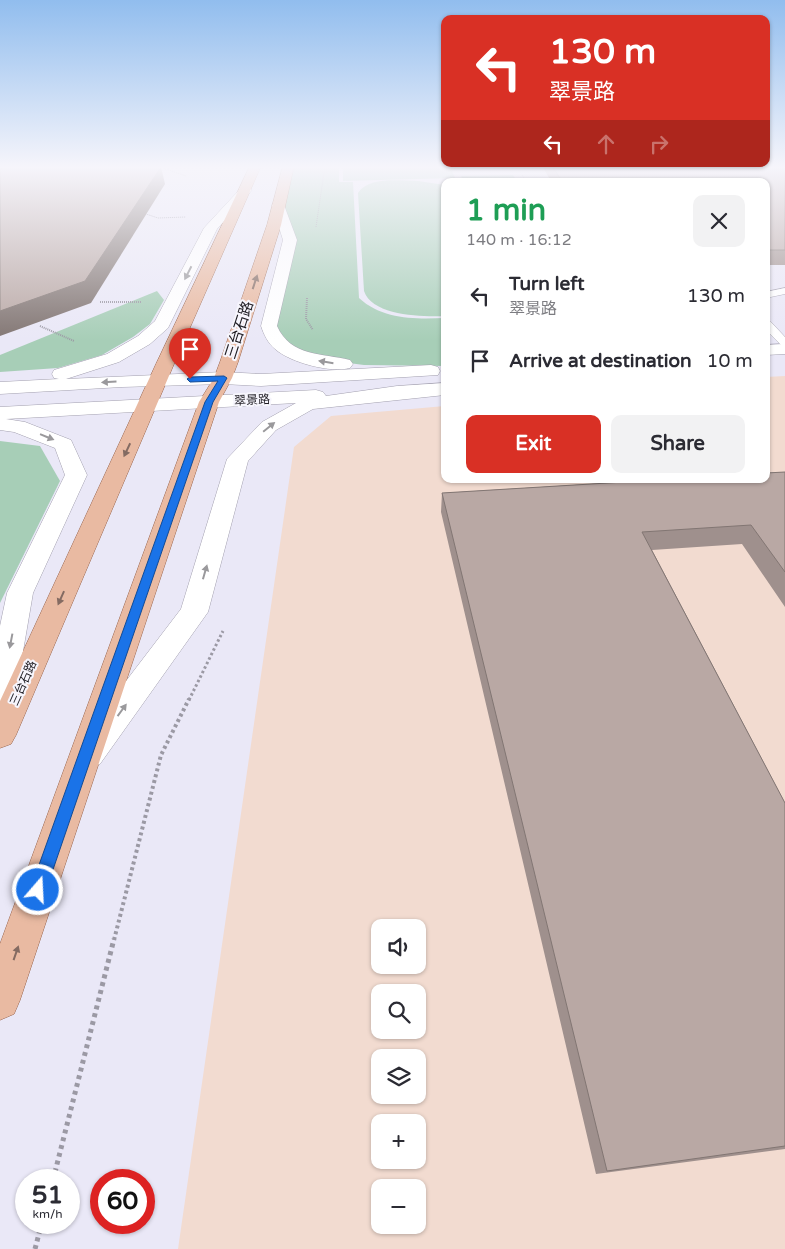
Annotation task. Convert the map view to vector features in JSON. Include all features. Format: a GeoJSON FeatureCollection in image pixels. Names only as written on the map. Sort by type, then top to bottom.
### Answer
{"type":"FeatureCollection","features":[{"type":"Feature","properties":{"kind":"main road"},"geometry":{"type":"LineString","coordinates":[[0,383],[72,372],[113,358],[144,340],[162,324],[214,224]]}},
{"type":"Feature","properties":{"kind":"main road","name":"三台石路"},"geometry":{"type":"LineString","coordinates":[[0,735],[158,380],[230,224]]}},
{"type":"Feature","properties":{"kind":"main road","name":"三台石路"},"geometry":{"type":"LineString","coordinates":[[0,1000],[274,224]]}},
{"type":"Feature","properties":{"kind":"main road"},"geometry":{"type":"LineString","coordinates":[[284,224],[290,240],[269,326],[271,333],[282,346],[310,359],[341,364],[441,368]]}},
{"type":"Feature","properties":{"kind":"main road"},"geometry":{"type":"LineString","coordinates":[[770,350],[785,349]]}},
{"type":"Feature","properties":{"kind":"main road"},"geometry":{"type":"LineString","coordinates":[[770,363],[785,362]]}},
{"type":"Feature","properties":{"kind":"main road","name":"翠景路"},"geometry":{"type":"LineString","coordinates":[[0,413],[148,405],[261,380],[441,368]]}},
{"type":"Feature","properties":{"kind":"main road","name":"翠景路"},"geometry":{"type":"LineString","coordinates":[[0,388],[158,380],[216,390],[416,391],[441,389]]}},
{"type":"Feature","properties":{"kind":"main road"},"geometry":{"type":"LineString","coordinates":[[83,763],[194,612],[238,459],[269,426],[308,404],[416,391]]}},
{"type":"Feature","properties":{"kind":"main road"},"geometry":{"type":"LineString","coordinates":[[0,424],[18,426],[64,444],[76,475],[20,593],[0,698]]}},
{"type":"Feature","properties":{"kind":"lane"},"geometry":{"type":"LineString","coordinates":[[770,294],[785,291]]}},
{"type":"Feature","properties":{"kind":"lane"},"geometry":{"type":"LineString","coordinates":[[770,327],[785,343]]}},
{"type":"Feature","properties":{"kind":"path"},"geometry":{"type":"LineString","coordinates":[[308,297],[306,319],[311,328],[318,333]]}},
{"type":"Feature","properties":{"kind":"path"},"geometry":{"type":"LineString","coordinates":[[100,302],[144,302]]}},
{"type":"Feature","properties":{"kind":"path"},"geometry":{"type":"LineString","coordinates":[[56,1169],[161,755],[226,626]]}},
{"type":"Feature","properties":{"kind":"path"},"geometry":{"type":"LineString","coordinates":[[35,1249],[39,1234]]}},
{"type":"Feature","properties":{"kind":"shaded area"},"geometry":{"type":"Polygon","coordinates":[[[785,376],[785,1249],[178,1249],[294,447],[331,416],[441,406],[441,483],[770,483],[770,377],[785,376]]]}},
{"type":"Feature","properties":{"kind":"green space"},"geometry":{"type":"Polygon","coordinates":[[[286,224],[355,224],[359,298],[378,311],[400,317],[441,318],[441,366],[364,365],[310,358],[271,333],[291,240],[286,224]]]}},
{"type":"Feature","properties":{"kind":"green space"},"geometry":{"type":"Polygon","coordinates":[[[360,224],[441,224],[441,316],[412,315],[387,310],[377,306],[364,291],[360,224]]]}},
{"type":"Feature","properties":{"kind":"green space"},"geometry":{"type":"Polygon","coordinates":[[[157,291],[164,300],[150,324],[133,337],[102,355],[58,368],[0,372],[0,355],[157,291]]]}},
{"type":"Feature","properties":{"kind":"green space"},"geometry":{"type":"Polygon","coordinates":[[[0,441],[40,446],[60,481],[0,603],[0,441]]]}},
{"type":"Feature","properties":{"kind":"building"},"geometry":{"type":"Polygon","coordinates":[[[0,224],[123,224],[85,281],[0,311],[0,224]]]}},
{"type":"Feature","properties":{"kind":"building"},"geometry":{"type":"Polygon","coordinates":[[[770,224],[785,224],[785,250],[770,250],[770,224]]]}},
{"type":"Feature","properties":{"kind":"building"},"geometry":{"type":"Polygon","coordinates":[[[785,472],[785,572],[751,525],[642,532],[785,803],[785,1146],[607,1171],[442,493],[608,483],[770,483],[770,473],[785,472]]]}},
{"type":"Feature","properties":{"kind":"route"},"geometry":{"type":"LineString","coordinates":[[38,890],[209,402],[224,378],[190,379]]}}]}
